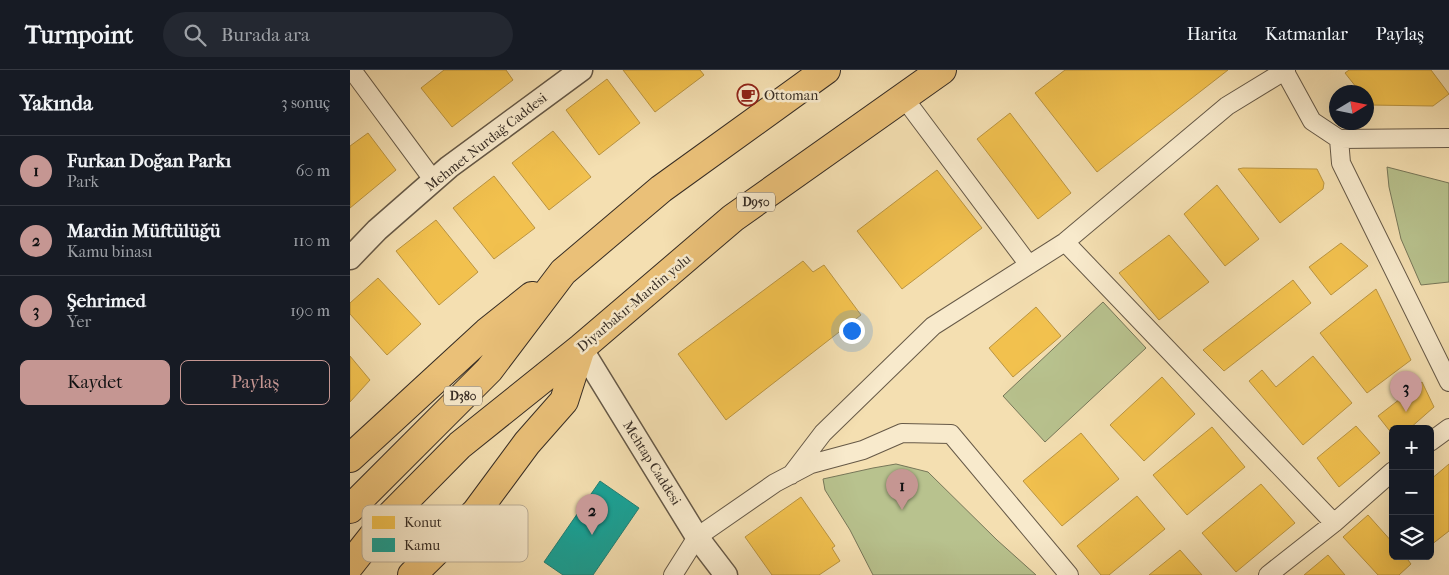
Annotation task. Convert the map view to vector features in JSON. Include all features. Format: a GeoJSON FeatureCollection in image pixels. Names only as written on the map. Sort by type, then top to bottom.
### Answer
{"type":"FeatureCollection","features":[{"type":"Feature","properties":{"kind":"highway"},"geometry":{"type":"LineString","coordinates":[[350,458],[487,332],[563,272],[662,189],[826,70]]}},
{"type":"Feature","properties":{"kind":"highway","name":"Diyarbakır-Mardin yolu"},"geometry":{"type":"LineString","coordinates":[[401,505],[460,445],[581,348],[733,218],[942,70]]}},
{"type":"Feature","properties":{"kind":"highway","name":"D380"},"geometry":{"type":"LineString","coordinates":[[350,509],[489,370],[563,272]]}},
{"type":"Feature","properties":{"kind":"highway"},"geometry":{"type":"LineString","coordinates":[[481,505],[527,443],[564,401],[581,348]]}},
{"type":"Feature","properties":{"kind":"highway","name":"Diyarbakır-Mardin yolu"},"geometry":{"type":"LineString","coordinates":[[350,565],[362,550]]}},
{"type":"Feature","properties":{"kind":"highway"},"geometry":{"type":"LineString","coordinates":[[412,575],[425,562]]}},
{"type":"Feature","properties":{"kind":"street"},"geometry":{"type":"LineString","coordinates":[[352,70],[434,181]]}},
{"type":"Feature","properties":{"kind":"street","name":"Mehmet Nurdağ Caddesi"},"geometry":{"type":"LineString","coordinates":[[350,258],[377,230],[461,158],[581,70]]}},
{"type":"Feature","properties":{"kind":"street"},"geometry":{"type":"LineString","coordinates":[[791,475],[823,432],[933,326],[1065,242],[1226,106],[1285,70],[1312,121],[1339,139],[1449,138]]}},
{"type":"Feature","properties":{"kind":"street"},"geometry":{"type":"LineString","coordinates":[[904,98],[1029,265]]}},
{"type":"Feature","properties":{"kind":"street"},"geometry":{"type":"LineString","coordinates":[[1339,139],[1341,163],[1449,382]]}},
{"type":"Feature","properties":{"kind":"street"},"geometry":{"type":"LineString","coordinates":[[1065,242],[1334,523]]}},
{"type":"Feature","properties":{"kind":"street","name":"Mehtap Caddesi"},"geometry":{"type":"LineString","coordinates":[[581,348],[697,537],[726,575]]}},
{"type":"Feature","properties":{"kind":"street"},"geometry":{"type":"LineString","coordinates":[[1434,439],[1449,428]]}},
{"type":"Feature","properties":{"kind":"street"},"geometry":{"type":"LineString","coordinates":[[673,575],[697,537],[775,483],[811,464],[863,450],[902,433],[951,434],[1068,575]]}},
{"type":"Feature","properties":{"kind":"street"},"geometry":{"type":"LineString","coordinates":[[1268,575],[1334,523],[1389,475]]}},
{"type":"Feature","properties":{"kind":"green space"},"geometry":{"type":"Polygon","coordinates":[[[1387,167],[1449,183],[1449,282],[1421,285],[1401,239],[1389,187],[1387,167]]]}},
{"type":"Feature","properties":{"kind":"green space"},"geometry":{"type":"Polygon","coordinates":[[[1103,302],[1146,348],[1045,442],[1003,396],[1103,302]]]}},
{"type":"Feature","properties":{"kind":"green space"},"geometry":{"type":"Polygon","coordinates":[[[896,464],[928,472],[997,540],[1036,575],[873,575],[850,530],[825,490],[823,479],[896,464]]]}},
{"type":"Feature","properties":{"kind":"building: Konut"},"geometry":{"type":"Polygon","coordinates":[[[444,70],[506,70],[513,80],[452,127],[421,88],[444,70]]]}},
{"type":"Feature","properties":{"kind":"building: Konut"},"geometry":{"type":"Polygon","coordinates":[[[623,70],[700,70],[704,75],[655,112],[623,70]]]}},
{"type":"Feature","properties":{"kind":"building: Konut"},"geometry":{"type":"Polygon","coordinates":[[[1065,70],[1228,70],[1097,172],[1035,93],[1065,70]]]}},
{"type":"Feature","properties":{"kind":"building: Konut"},"geometry":{"type":"Polygon","coordinates":[[[1349,70],[1431,70],[1449,94],[1433,106],[1374,105],[1374,85],[1354,85],[1345,73],[1349,70]]]}},
{"type":"Feature","properties":{"kind":"building: Konut"},"geometry":{"type":"Polygon","coordinates":[[[607,79],[640,123],[599,155],[566,110],[607,79]]]}},
{"type":"Feature","properties":{"kind":"building: Konut"},"geometry":{"type":"Polygon","coordinates":[[[1010,113],[1071,193],[1038,219],[977,139],[1010,113]]]}},
{"type":"Feature","properties":{"kind":"building: Konut"},"geometry":{"type":"Polygon","coordinates":[[[553,131],[591,177],[549,210],[512,163],[553,131]]]}},
{"type":"Feature","properties":{"kind":"building: Konut"},"geometry":{"type":"Polygon","coordinates":[[[368,133],[396,170],[350,208],[350,146],[368,133]]]}},
{"type":"Feature","properties":{"kind":"building: Konut"},"geometry":{"type":"Polygon","coordinates":[[[1238,169],[1317,169],[1324,183],[1323,189],[1280,223],[1238,169]]]}},
{"type":"Feature","properties":{"kind":"building: Konut"},"geometry":{"type":"Polygon","coordinates":[[[937,170],[982,228],[902,289],[857,231],[937,170]]]}},
{"type":"Feature","properties":{"kind":"building: Konut"},"geometry":{"type":"Polygon","coordinates":[[[494,176],[535,228],[494,259],[453,208],[494,176]]]}},
{"type":"Feature","properties":{"kind":"building: Konut"},"geometry":{"type":"Polygon","coordinates":[[[1217,185],[1259,239],[1225,266],[1184,214],[1217,185]]]}},
{"type":"Feature","properties":{"kind":"building: Konut"},"geometry":{"type":"Polygon","coordinates":[[[436,220],[478,272],[439,305],[396,251],[436,220]]]}},
{"type":"Feature","properties":{"kind":"building: Konut"},"geometry":{"type":"Polygon","coordinates":[[[1169,235],[1209,282],[1159,320],[1119,273],[1169,235]]]}},
{"type":"Feature","properties":{"kind":"building: Konut"},"geometry":{"type":"Polygon","coordinates":[[[1341,243],[1368,266],[1331,295],[1309,267],[1341,243]]]}},
{"type":"Feature","properties":{"kind":"building: Konut"},"geometry":{"type":"Polygon","coordinates":[[[803,261],[813,272],[824,265],[861,315],[726,420],[678,354],[803,261]]]}},
{"type":"Feature","properties":{"kind":"building: Konut"},"geometry":{"type":"Polygon","coordinates":[[[378,278],[421,324],[387,355],[350,314],[350,303],[378,278]]]}},
{"type":"Feature","properties":{"kind":"building: Konut"},"geometry":{"type":"Polygon","coordinates":[[[1293,280],[1311,303],[1224,371],[1203,350],[1293,280]]]}},
{"type":"Feature","properties":{"kind":"building: Konut"},"geometry":{"type":"Polygon","coordinates":[[[1376,289],[1411,360],[1367,393],[1320,333],[1376,289]]]}},
{"type":"Feature","properties":{"kind":"building: Konut"},"geometry":{"type":"Polygon","coordinates":[[[1036,307],[1061,336],[1013,377],[989,348],[1036,307]]]}},
{"type":"Feature","properties":{"kind":"building: Konut"},"geometry":{"type":"Polygon","coordinates":[[[350,356],[370,380],[350,402],[350,356]]]}},
{"type":"Feature","properties":{"kind":"building: Konut"},"geometry":{"type":"Polygon","coordinates":[[[1313,356],[1352,403],[1303,445],[1249,381],[1262,370],[1276,387],[1313,356]]]}},
{"type":"Feature","properties":{"kind":"building: Konut"},"geometry":{"type":"Polygon","coordinates":[[[1162,377],[1195,414],[1144,461],[1110,425],[1162,377]]]}},
{"type":"Feature","properties":{"kind":"building: Konut"},"geometry":{"type":"Polygon","coordinates":[[[1422,382],[1434,407],[1414,425],[1389,425],[1389,430],[1378,416],[1422,382]]]}},
{"type":"Feature","properties":{"kind":"building: Konut"},"geometry":{"type":"Polygon","coordinates":[[[1356,426],[1380,453],[1339,487],[1317,458],[1356,426]]]}},
{"type":"Feature","properties":{"kind":"building: Konut"},"geometry":{"type":"Polygon","coordinates":[[[1212,427],[1245,467],[1187,515],[1153,475],[1212,427]]]}},
{"type":"Feature","properties":{"kind":"building: Konut"},"geometry":{"type":"Polygon","coordinates":[[[1081,433],[1119,479],[1062,526],[1023,481],[1081,433]]]}},
{"type":"Feature","properties":{"kind":"building: Konut"},"geometry":{"type":"Polygon","coordinates":[[[1449,464],[1449,531],[1434,543],[1434,515],[1434,477],[1449,464]]]}},
{"type":"Feature","properties":{"kind":"building: Konut"},"geometry":{"type":"Polygon","coordinates":[[[1261,484],[1295,523],[1236,572],[1202,533],[1261,484]]]}},
{"type":"Feature","properties":{"kind":"building: Konut"},"geometry":{"type":"Polygon","coordinates":[[[1137,496],[1165,529],[1109,575],[1101,575],[1077,546],[1137,496]]]}},
{"type":"Feature","properties":{"kind":"building: Konut"},"geometry":{"type":"Polygon","coordinates":[[[801,497],[835,546],[832,548],[840,561],[819,575],[772,575],[745,537],[801,497]]]}},
{"type":"Feature","properties":{"kind":"building: Konut"},"geometry":{"type":"Polygon","coordinates":[[[1368,515],[1389,539],[1389,560],[1408,560],[1411,564],[1399,575],[1378,575],[1343,537],[1368,515]]]}},
{"type":"Feature","properties":{"kind":"building: Konut"},"geometry":{"type":"Polygon","coordinates":[[[1180,550],[1202,575],[1149,575],[1180,550]]]}},
{"type":"Feature","properties":{"kind":"building: Konut"},"geometry":{"type":"Polygon","coordinates":[[[1328,555],[1345,575],[1304,575],[1328,555]]]}},
{"type":"Feature","properties":{"kind":"building: Kamu"},"geometry":{"type":"Polygon","coordinates":[[[600,481],[639,508],[593,575],[563,575],[544,562],[600,481]]]}},
{"type":"Feature","properties":{"kind":"place","name":"Ottoman"},"geometry":{"type":"Point","coordinates":[748,95]}},
{"type":"Feature","properties":{"kind":"place","name":"Şehrimed"},"geometry":{"type":"Point","coordinates":[1406,412]}},
{"type":"Feature","properties":{"kind":"place","name":"Furkan Doğan Parkı"},"geometry":{"type":"Point","coordinates":[902,510]}},
{"type":"Feature","properties":{"kind":"place","name":"Mardin Müftülüğü"},"geometry":{"type":"Point","coordinates":[592,535]}}]}
